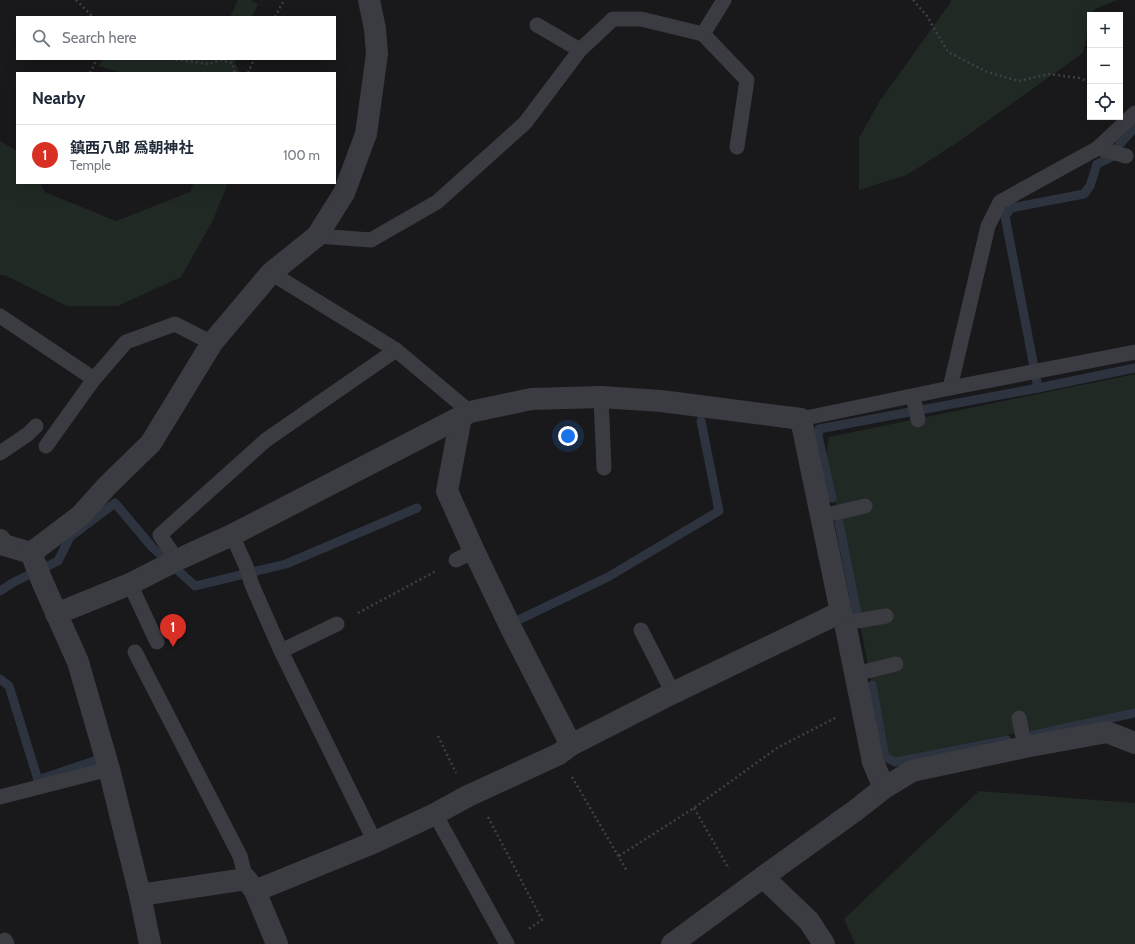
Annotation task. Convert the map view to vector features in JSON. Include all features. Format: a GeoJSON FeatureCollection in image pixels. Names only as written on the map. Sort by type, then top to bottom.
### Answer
{"type":"FeatureCollection","features":[{"type":"Feature","properties":{"kind":"street"},"geometry":{"type":"LineString","coordinates":[[31,553],[80,516],[151,443],[212,343],[271,273],[317,236],[344,193],[366,134],[377,54],[375,29],[369,0]]}},
{"type":"Feature","properties":{"kind":"street"},"geometry":{"type":"LineString","coordinates":[[56,614],[130,584],[232,535],[465,415],[531,399],[601,397],[661,401],[801,418],[873,762],[884,788]]}},
{"type":"Feature","properties":{"kind":"street"},"geometry":{"type":"LineString","coordinates":[[465,415],[447,491],[465,556],[509,624],[565,749]]}},
{"type":"Feature","properties":{"kind":"street"},"geometry":{"type":"LineString","coordinates":[[0,540],[4,545],[31,553]]}},
{"type":"Feature","properties":{"kind":"street"},"geometry":{"type":"LineString","coordinates":[[31,553],[78,662],[109,769],[140,895],[150,944]]}},
{"type":"Feature","properties":{"kind":"street"},"geometry":{"type":"LineString","coordinates":[[140,895],[251,885],[375,842],[435,814],[565,749],[673,693],[843,617]]}},
{"type":"Feature","properties":{"kind":"street"},"geometry":{"type":"LineString","coordinates":[[672,944],[884,788],[912,771],[1025,747],[1107,732],[1135,743]]}},
{"type":"Feature","properties":{"kind":"street"},"geometry":{"type":"LineString","coordinates":[[763,877],[809,921],[824,944]]}},
{"type":"Feature","properties":{"kind":"street"},"geometry":{"type":"LineString","coordinates":[[251,885],[277,944]]}},
{"type":"Feature","properties":{"kind":"lane"},"geometry":{"type":"LineString","coordinates":[[703,34],[724,0]]}},
{"type":"Feature","properties":{"kind":"lane"},"geometry":{"type":"LineString","coordinates":[[317,236],[371,240],[437,202],[525,123],[580,50],[614,19],[641,19],[703,34],[747,80],[737,147]]}},
{"type":"Feature","properties":{"kind":"lane"},"geometry":{"type":"LineString","coordinates":[[537,25],[580,50]]}},
{"type":"Feature","properties":{"kind":"lane"},"geometry":{"type":"LineString","coordinates":[[950,388],[988,226],[1000,202],[1098,148],[1135,113]]}},
{"type":"Feature","properties":{"kind":"lane"},"geometry":{"type":"LineString","coordinates":[[1098,148],[1126,156]]}},
{"type":"Feature","properties":{"kind":"lane"},"geometry":{"type":"LineString","coordinates":[[271,273],[396,350],[465,415]]}},
{"type":"Feature","properties":{"kind":"lane"},"geometry":{"type":"LineString","coordinates":[[0,316],[94,379]]}},
{"type":"Feature","properties":{"kind":"lane"},"geometry":{"type":"LineString","coordinates":[[0,453],[32,430],[50,450],[94,379],[126,342],[175,324],[212,343]]}},
{"type":"Feature","properties":{"kind":"lane"},"geometry":{"type":"LineString","coordinates":[[169,564],[160,535],[266,440],[396,350]]}},
{"type":"Feature","properties":{"kind":"lane"},"geometry":{"type":"LineString","coordinates":[[801,418],[1135,352]]}},
{"type":"Feature","properties":{"kind":"lane"},"geometry":{"type":"LineString","coordinates":[[913,396],[918,420]]}},
{"type":"Feature","properties":{"kind":"lane"},"geometry":{"type":"LineString","coordinates":[[601,397],[604,468]]}},
{"type":"Feature","properties":{"kind":"lane"},"geometry":{"type":"LineString","coordinates":[[822,516],[865,506]]}},
{"type":"Feature","properties":{"kind":"lane"},"geometry":{"type":"LineString","coordinates":[[232,535],[281,651],[375,842]]}},
{"type":"Feature","properties":{"kind":"lane"},"geometry":{"type":"LineString","coordinates":[[130,584],[157,642]]}},
{"type":"Feature","properties":{"kind":"lane"},"geometry":{"type":"LineString","coordinates":[[843,617],[886,616]]}},
{"type":"Feature","properties":{"kind":"lane"},"geometry":{"type":"LineString","coordinates":[[281,651],[337,624]]}},
{"type":"Feature","properties":{"kind":"lane"},"geometry":{"type":"LineString","coordinates":[[641,630],[673,693]]}},
{"type":"Feature","properties":{"kind":"lane"},"geometry":{"type":"LineString","coordinates":[[135,652],[240,856],[251,885]]}},
{"type":"Feature","properties":{"kind":"lane"},"geometry":{"type":"LineString","coordinates":[[855,674],[896,664]]}},
{"type":"Feature","properties":{"kind":"lane"},"geometry":{"type":"LineString","coordinates":[[1020,718],[1025,747]]}},
{"type":"Feature","properties":{"kind":"lane"},"geometry":{"type":"LineString","coordinates":[[0,797],[109,769]]}},
{"type":"Feature","properties":{"kind":"lane"},"geometry":{"type":"LineString","coordinates":[[435,814],[506,943]]}},
{"type":"Feature","properties":{"kind":"path"},"geometry":{"type":"LineString","coordinates":[[76,0],[92,16]]}},
{"type":"Feature","properties":{"kind":"path"},"geometry":{"type":"LineString","coordinates":[[276,16],[284,0]]}},
{"type":"Feature","properties":{"kind":"path"},"geometry":{"type":"LineString","coordinates":[[913,0],[927,16],[948,52],[986,72],[1019,81],[1049,74],[1079,78],[1087,81]]}},
{"type":"Feature","properties":{"kind":"path"},"geometry":{"type":"LineString","coordinates":[[90,72],[96,60]]}},
{"type":"Feature","properties":{"kind":"path"},"geometry":{"type":"LineString","coordinates":[[179,60],[209,64],[221,60],[232,63],[235,72]]}},
{"type":"Feature","properties":{"kind":"path"},"geometry":{"type":"LineString","coordinates":[[248,72],[254,60]]}},
{"type":"Feature","properties":{"kind":"path"},"geometry":{"type":"LineString","coordinates":[[337,624],[465,556]]}},
{"type":"Feature","properties":{"kind":"path"},"geometry":{"type":"LineString","coordinates":[[619,856],[694,808],[777,748],[861,704]]}},
{"type":"Feature","properties":{"kind":"path"},"geometry":{"type":"LineString","coordinates":[[438,736],[542,920],[506,943]]}},
{"type":"Feature","properties":{"kind":"path"},"geometry":{"type":"LineString","coordinates":[[565,749],[627,871]]}},
{"type":"Feature","properties":{"kind":"path"},"geometry":{"type":"LineString","coordinates":[[694,808],[743,892]]}},
{"type":"Feature","properties":{"kind":"shaded area"},"geometry":{"type":"Polygon","coordinates":[[[238,0],[251,0],[258,4],[252,16],[230,16],[238,0]]]}},
{"type":"Feature","properties":{"kind":"shaded area"},"geometry":{"type":"Polygon","coordinates":[[[951,0],[1117,0],[1093,10],[1093,12],[1087,12],[1087,36],[1083,53],[958,142],[907,175],[859,190],[859,138],[879,102],[951,0]]]}},
{"type":"Feature","properties":{"kind":"shaded area"},"geometry":{"type":"Polygon","coordinates":[[[102,60],[236,60],[235,63],[240,72],[120,72],[98,66],[102,60]]]}},
{"type":"Feature","properties":{"kind":"shaded area"},"geometry":{"type":"Polygon","coordinates":[[[0,141],[16,150],[16,184],[41,184],[45,192],[116,221],[190,192],[194,184],[228,184],[212,222],[181,277],[118,306],[67,306],[5,275],[0,275],[0,141]]]}},
{"type":"Feature","properties":{"kind":"shaded area"},"geometry":{"type":"Polygon","coordinates":[[[1135,374],[1135,710],[887,759],[826,456],[829,437],[1135,374]]]}},
{"type":"Feature","properties":{"kind":"shaded area"},"geometry":{"type":"Polygon","coordinates":[[[979,791],[1135,803],[1135,944],[855,944],[844,919],[979,791]]]}},
{"type":"Feature","properties":{"kind":"waterway"},"geometry":{"type":"LineString","coordinates":[[1119,145],[1135,127]]}},
{"type":"Feature","properties":{"kind":"waterway"},"geometry":{"type":"LineString","coordinates":[[1038,388],[1005,216],[1011,208],[1084,194],[1090,186],[1097,164],[1112,157]]}},
{"type":"Feature","properties":{"kind":"waterway"},"geometry":{"type":"LineString","coordinates":[[832,498],[818,436],[819,429],[1038,388],[1135,368]]}},
{"type":"Feature","properties":{"kind":"waterway"},"geometry":{"type":"LineString","coordinates":[[508,625],[608,577],[719,511],[701,421]]}},
{"type":"Feature","properties":{"kind":"waterway"},"geometry":{"type":"LineString","coordinates":[[0,591],[14,582],[58,561],[70,537],[115,503],[152,547],[195,586],[286,564],[417,508]]}},
{"type":"Feature","properties":{"kind":"waterway"},"geometry":{"type":"LineString","coordinates":[[839,523],[857,613]]}},
{"type":"Feature","properties":{"kind":"waterway"},"geometry":{"type":"LineString","coordinates":[[0,679],[9,686],[38,780],[94,761]]}},
{"type":"Feature","properties":{"kind":"waterway"},"geometry":{"type":"LineString","coordinates":[[872,685],[885,757],[895,762],[1007,740]]}},
{"type":"Feature","properties":{"kind":"waterway"},"geometry":{"type":"LineString","coordinates":[[1033,735],[1135,713]]}},
{"type":"Feature","properties":{"kind":"place","name":"鎮西八郎 爲朝神社"},"geometry":{"type":"Point","coordinates":[173,647]}}]}
